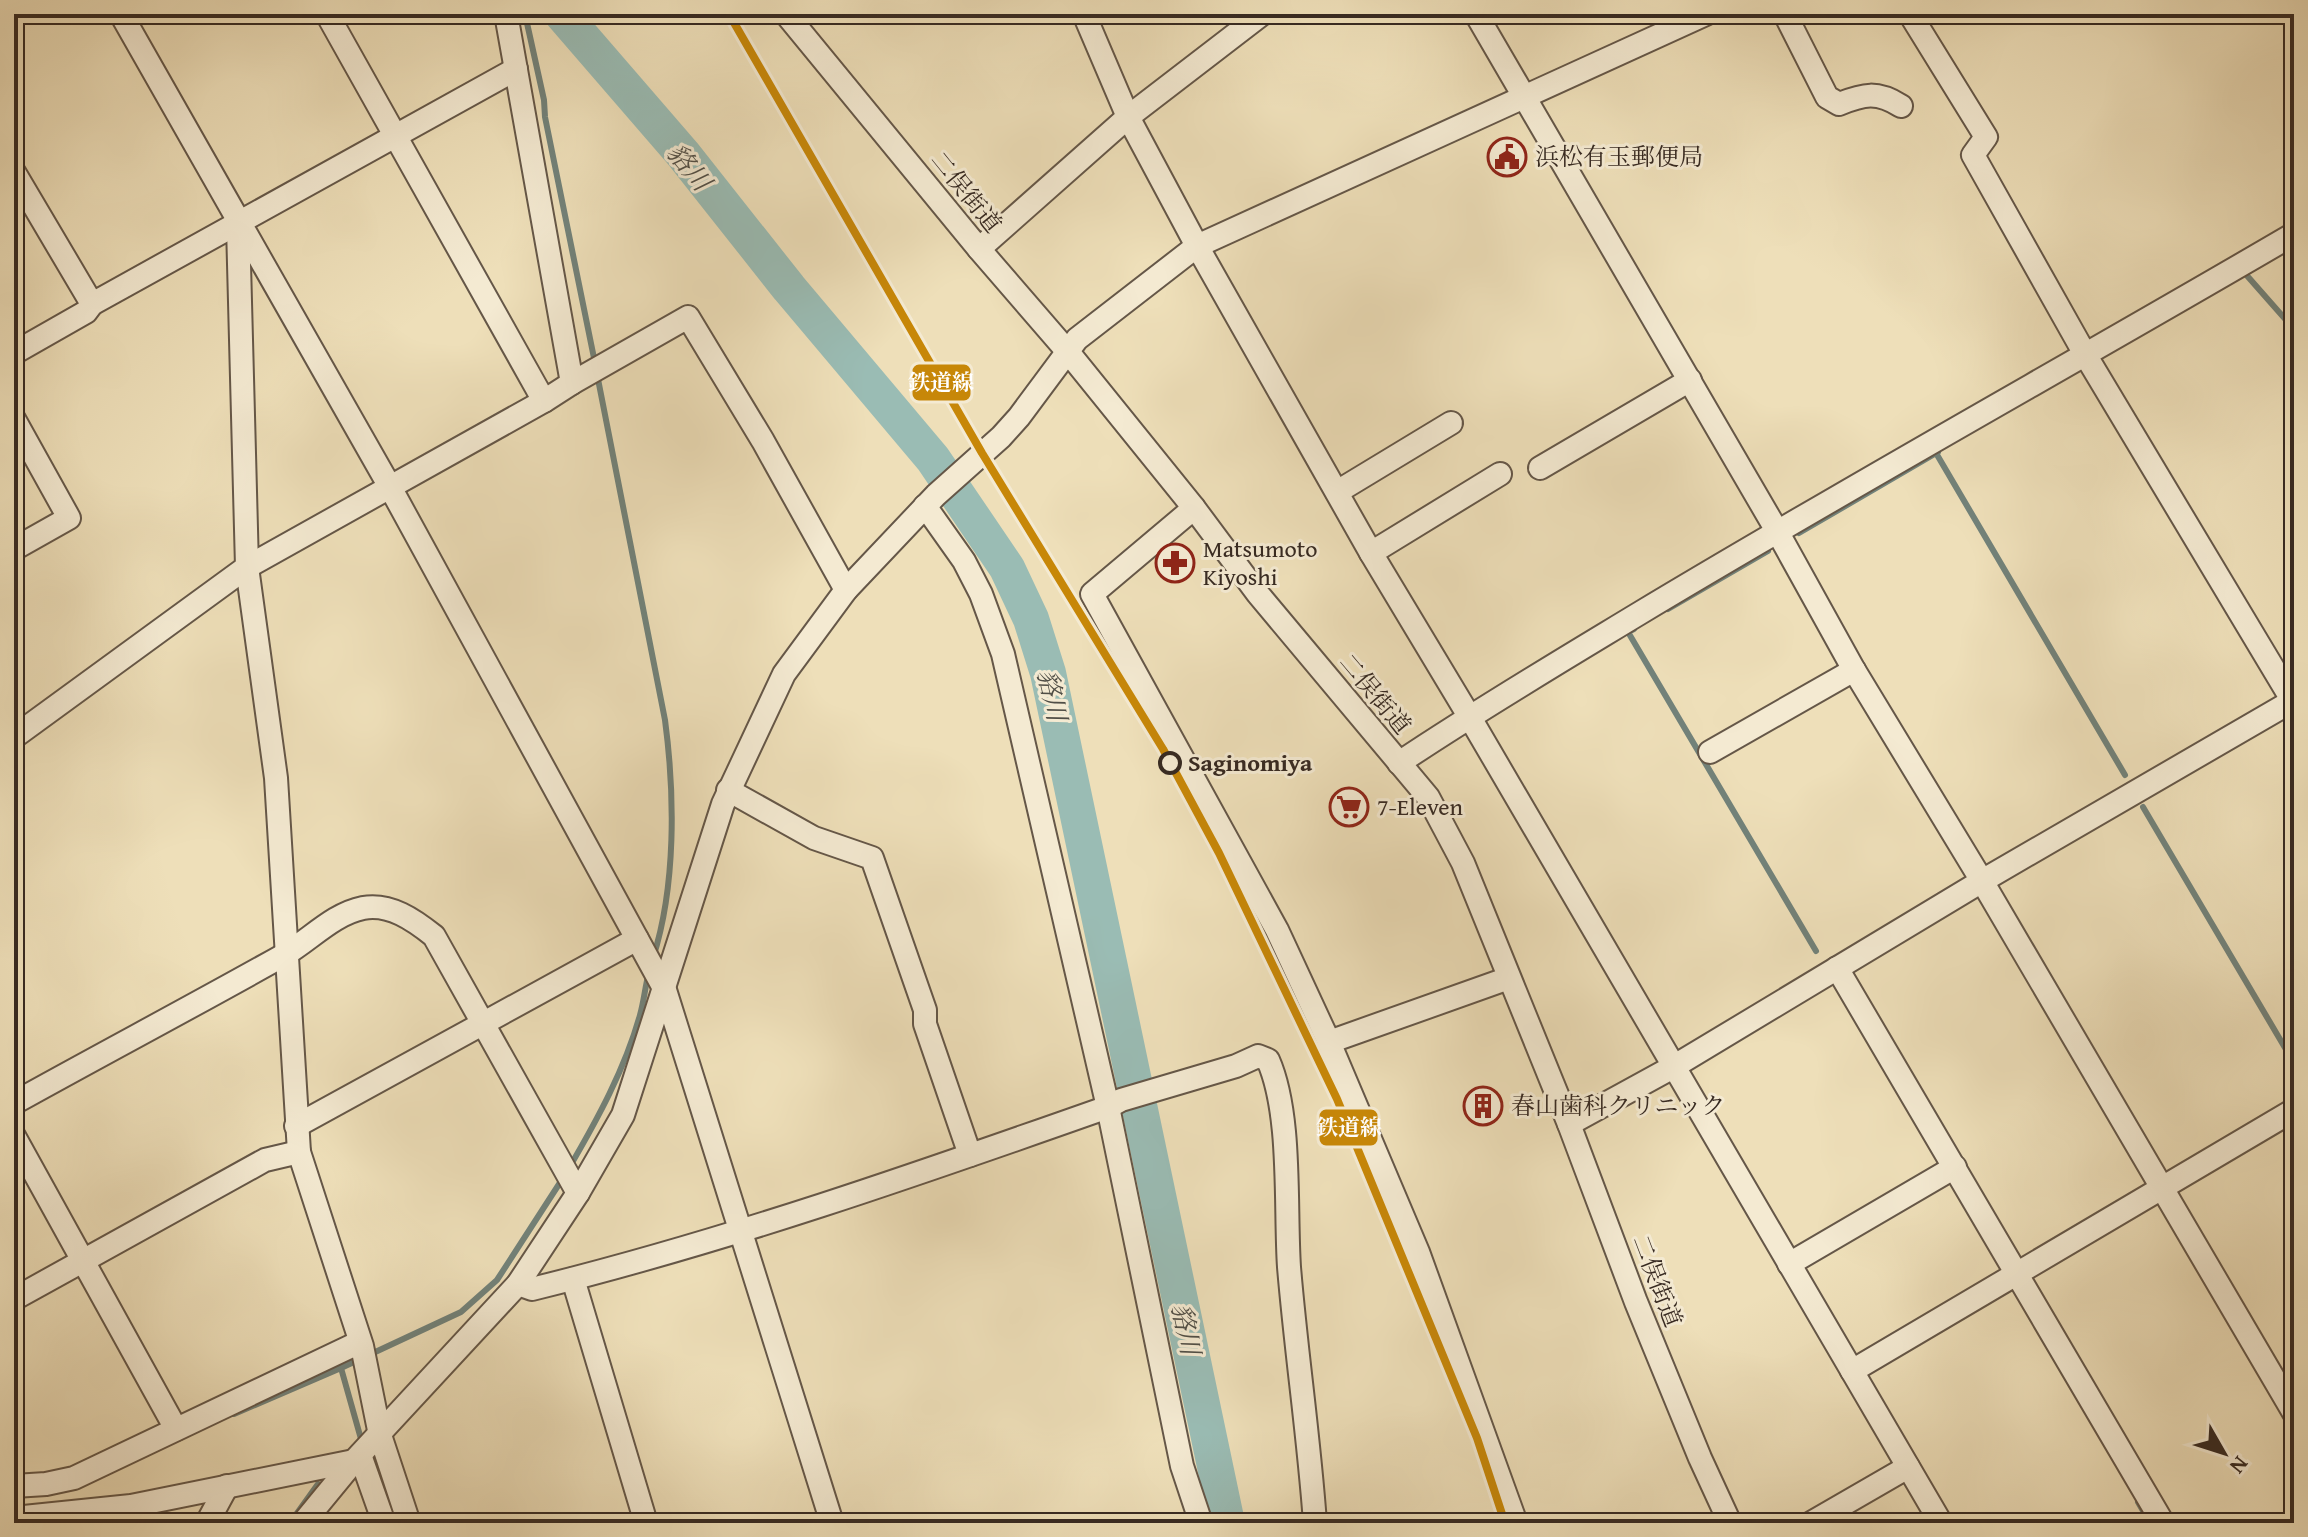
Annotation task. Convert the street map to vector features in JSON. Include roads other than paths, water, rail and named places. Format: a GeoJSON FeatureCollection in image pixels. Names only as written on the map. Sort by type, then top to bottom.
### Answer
{"type":"FeatureCollection","features":[{"type":"Feature","properties":{"kind":"street"},"geometry":{"type":"LineString","coordinates":[[121,14],[390,487],[662,984],[832,1523]]}},
{"type":"Feature","properties":{"kind":"street"},"geometry":{"type":"LineString","coordinates":[[327,14],[544,401]]}},
{"type":"Feature","properties":{"kind":"street"},"geometry":{"type":"LineString","coordinates":[[506,14],[578,379]]}},
{"type":"Feature","properties":{"kind":"street","name":"二俣街道"},"geometry":{"type":"LineString","coordinates":[[786,14],[1068,352],[1194,508],[1258,594],[1428,797],[1463,863],[1569,1124],[1642,1316],[1730,1523]]}},
{"type":"Feature","properties":{"kind":"street"},"geometry":{"type":"LineString","coordinates":[[1084,14],[1128,117],[1197,246],[1371,553],[1941,1523]]}},
{"type":"Feature","properties":{"kind":"street"},"geometry":{"type":"LineString","coordinates":[[979,249],[1128,117],[1262,14]]}},
{"type":"Feature","properties":{"kind":"street"},"geometry":{"type":"LineString","coordinates":[[1476,14],[1690,380],[1854,670],[1982,881],[2294,1413]]}},
{"type":"Feature","properties":{"kind":"street"},"geometry":{"type":"LineString","coordinates":[[303,1523],[357,1458],[518,1284],[570,1179],[623,1115],[662,984],[728,790],[784,674],[846,590],[931,501],[1019,417],[1077,339],[1197,246],[1706,14]]}},
{"type":"Feature","properties":{"kind":"street"},"geometry":{"type":"LineString","coordinates":[[1785,14],[1827,97],[1839,104],[1867,94],[1901,106]]}},
{"type":"Feature","properties":{"kind":"street"},"geometry":{"type":"LineString","coordinates":[[1569,1124],[1673,1067],[1982,881],[2294,701],[2086,356],[1973,155],[1986,137],[1910,14]]}},
{"type":"Feature","properties":{"kind":"street"},"geometry":{"type":"LineString","coordinates":[[14,353],[86,312],[92,304],[238,221],[516,69]]}},
{"type":"Feature","properties":{"kind":"street"},"geometry":{"type":"LineString","coordinates":[[14,172],[92,304]]}},
{"type":"Feature","properties":{"kind":"street"},"geometry":{"type":"LineString","coordinates":[[238,221],[247,567],[276,778],[299,1152],[361,1344],[380,1435],[409,1523]]}},
{"type":"Feature","properties":{"kind":"street"},"geometry":{"type":"LineString","coordinates":[[1399,763],[1469,716],[1777,531],[2294,234]]}},
{"type":"Feature","properties":{"kind":"street"},"geometry":{"type":"LineString","coordinates":[[14,737],[247,567],[688,317],[763,441],[846,590]]}},
{"type":"Feature","properties":{"kind":"street"},"geometry":{"type":"LineString","coordinates":[[1540,468],[1690,380]]}},
{"type":"Feature","properties":{"kind":"street"},"geometry":{"type":"LineString","coordinates":[[14,419],[69,518],[14,549]]}},
{"type":"Feature","properties":{"kind":"street"},"geometry":{"type":"LineString","coordinates":[[1337,492],[1451,423]]}},
{"type":"Feature","properties":{"kind":"street"},"geometry":{"type":"LineString","coordinates":[[1371,553],[1500,474]]}},
{"type":"Feature","properties":{"kind":"street"},"geometry":{"type":"LineString","coordinates":[[931,501],[981,594],[1003,654],[1114,1103],[1182,1466],[1201,1523]]}},
{"type":"Feature","properties":{"kind":"street"},"geometry":{"type":"LineString","coordinates":[[1194,508],[1092,594],[1277,930],[1329,1042],[1418,1252],[1516,1523]]}},
{"type":"Feature","properties":{"kind":"street"},"geometry":{"type":"LineString","coordinates":[[1710,752],[1854,670]]}},
{"type":"Feature","properties":{"kind":"street"},"geometry":{"type":"LineString","coordinates":[[728,790],[814,838],[872,858],[925,1010],[925,1024],[970,1155]]}},
{"type":"Feature","properties":{"kind":"street"},"geometry":{"type":"LineString","coordinates":[[14,1103],[288,953],[335,919],[360,908],[381,906],[414,920],[434,936],[570,1179]]}},
{"type":"Feature","properties":{"kind":"street"},"geometry":{"type":"LineString","coordinates":[[296,1126],[640,945]]}},
{"type":"Feature","properties":{"kind":"street"},"geometry":{"type":"LineString","coordinates":[[1837,968],[1947,1171],[2017,1273],[2163,1523]]}},
{"type":"Feature","properties":{"kind":"street"},"geometry":{"type":"LineString","coordinates":[[1329,1042],[1509,978]]}},
{"type":"Feature","properties":{"kind":"street"},"geometry":{"type":"LineString","coordinates":[[518,1284],[532,1289],[740,1230],[970,1155],[1154,1089],[1236,1066],[1258,1056],[1268,1060],[1275,1077],[1285,1151],[1289,1266],[1315,1523]]}},
{"type":"Feature","properties":{"kind":"street"},"geometry":{"type":"LineString","coordinates":[[1852,1371],[2294,1110]]}},
{"type":"Feature","properties":{"kind":"street"},"geometry":{"type":"LineString","coordinates":[[14,1136],[176,1429]]}},
{"type":"Feature","properties":{"kind":"street"},"geometry":{"type":"LineString","coordinates":[[14,1299],[265,1160],[299,1152]]}},
{"type":"Feature","properties":{"kind":"street"},"geometry":{"type":"LineString","coordinates":[[1789,1264],[1947,1171]]}},
{"type":"Feature","properties":{"kind":"street"},"geometry":{"type":"LineString","coordinates":[[573,1279],[646,1523]]}},
{"type":"Feature","properties":{"kind":"street"},"geometry":{"type":"LineString","coordinates":[[14,1486],[74,1478],[361,1344]]}},
{"type":"Feature","properties":{"kind":"street"},"geometry":{"type":"LineString","coordinates":[[14,1518],[131,1506],[357,1458]]}},
{"type":"Feature","properties":{"kind":"street"},"geometry":{"type":"LineString","coordinates":[[357,1458],[384,1523]]}},
{"type":"Feature","properties":{"kind":"street"},"geometry":{"type":"LineString","coordinates":[[1811,1523],[1908,1467]]}},
{"type":"Feature","properties":{"kind":"street"},"geometry":{"type":"LineString","coordinates":[[207,1523],[227,1486]]}},
{"type":"Feature","properties":{"kind":"street"},"geometry":{"type":"LineString","coordinates":[[114,1523],[131,1506]]}},
{"type":"Feature","properties":{"kind":"waterway"},"geometry":{"type":"LineString","coordinates":[[525,14],[595,363]]}},
{"type":"Feature","properties":{"kind":"waterway","name":"貉川"},"geometry":{"type":"LineString","coordinates":[[562,14],[683,154],[789,288],[933,459],[1007,568],[1031,619],[1048,673],[1227,1523]]}},
{"type":"Feature","properties":{"kind":"waterway"},"geometry":{"type":"LineString","coordinates":[[2240,272],[2242,270],[2294,329]]}},
{"type":"Feature","properties":{"kind":"waterway"},"geometry":{"type":"LineString","coordinates":[[597,374],[665,720],[671,779],[670,871],[661,930],[653,958]]}},
{"type":"Feature","properties":{"kind":"waterway"},"geometry":{"type":"LineString","coordinates":[[1799,533],[1938,452]]}},
{"type":"Feature","properties":{"kind":"waterway"},"geometry":{"type":"LineString","coordinates":[[1936,453],[2125,775]]}},
{"type":"Feature","properties":{"kind":"waterway"},"geometry":{"type":"LineString","coordinates":[[1668,609],[1768,551]]}},
{"type":"Feature","properties":{"kind":"waterway"},"geometry":{"type":"LineString","coordinates":[[1634,629],[1628,632],[1816,951]]}},
{"type":"Feature","properties":{"kind":"waterway"},"geometry":{"type":"LineString","coordinates":[[2143,807],[2294,1063]]}},
{"type":"Feature","properties":{"kind":"waterway"},"geometry":{"type":"LineString","coordinates":[[569,1168],[600,1113],[627,1055],[649,972]]}},
{"type":"Feature","properties":{"kind":"waterway"},"geometry":{"type":"LineString","coordinates":[[361,1439],[341,1368],[461,1312],[497,1280],[563,1178]]}},
{"type":"Feature","properties":{"kind":"waterway"},"geometry":{"type":"LineString","coordinates":[[234,1414],[341,1368]]}},
{"type":"Feature","properties":{"kind":"waterway"},"geometry":{"type":"LineString","coordinates":[[290,1523],[318,1484]]}},
{"type":"Feature","properties":{"kind":"waterway"},"geometry":{"type":"LineString","coordinates":[[2138,1502],[2150,1523]]}},
{"type":"Feature","properties":{"kind":"place","name":"浜松有玉郵便局"},"geometry":{"type":"Point","coordinates":[1507,157]}},
{"type":"Feature","properties":{"kind":"place","name":"Matsumoto Kiyoshi"},"geometry":{"type":"Point","coordinates":[1175,563]}},
{"type":"Feature","properties":{"kind":"place","name":"Saginomiya"},"geometry":{"type":"Point","coordinates":[1170,763]}},
{"type":"Feature","properties":{"kind":"place","name":"7-Eleven"},"geometry":{"type":"Point","coordinates":[1349,807]}},
{"type":"Feature","properties":{"kind":"place","name":"春山歯科クリニック"},"geometry":{"type":"Point","coordinates":[1483,1106]}}]}
